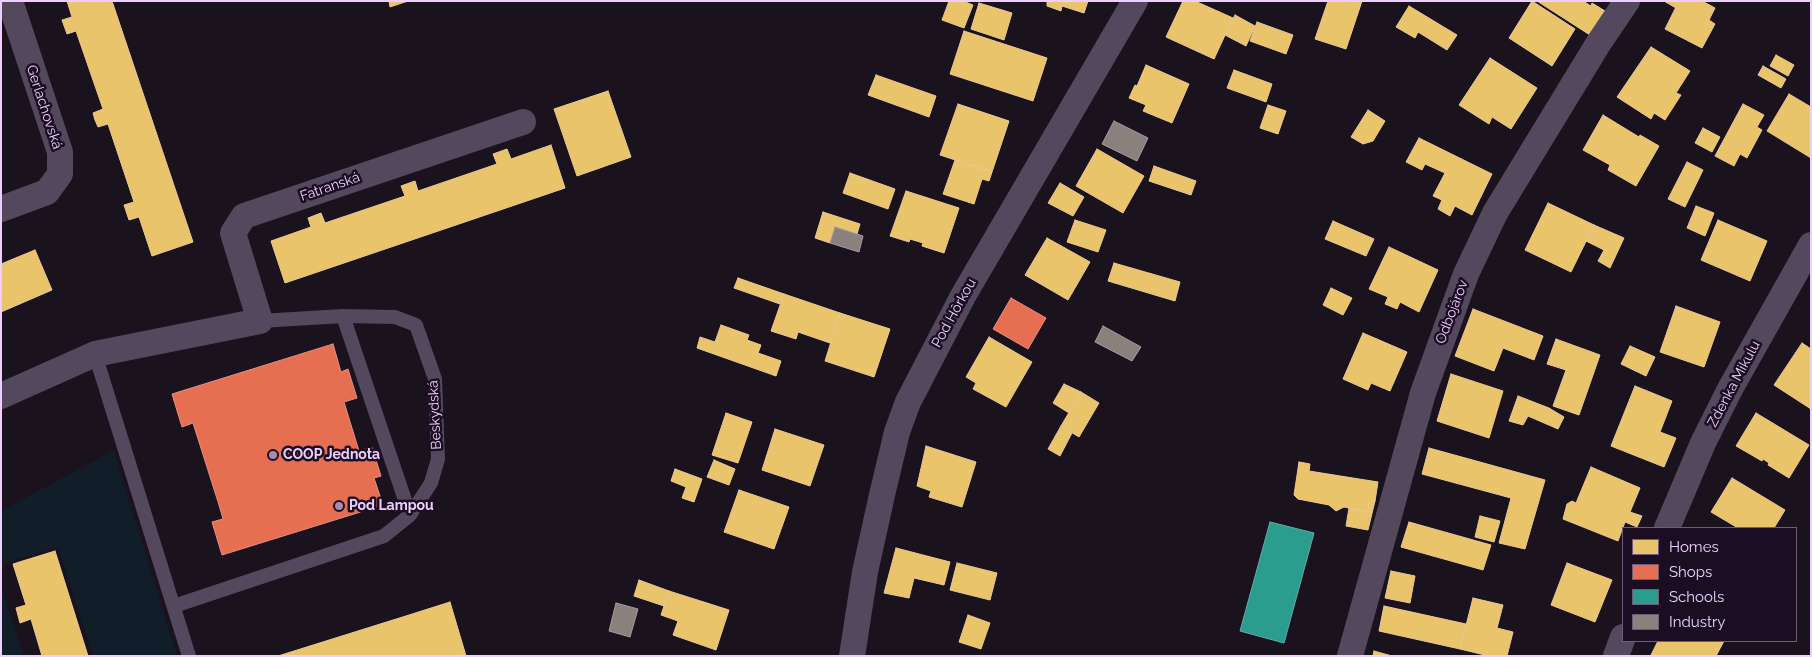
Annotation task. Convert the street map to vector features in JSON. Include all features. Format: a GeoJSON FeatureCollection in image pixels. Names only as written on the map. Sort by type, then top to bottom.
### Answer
{"type":"FeatureCollection","features":[{"type":"Feature","properties":{"kind":"street","name":"Gerlachovská"},"geometry":{"type":"LineString","coordinates":[[1,210],[47,192],[60,174],[60,152],[10,1]]}},
{"type":"Feature","properties":{"kind":"street","name":"Pod Hôrkou"},"geometry":{"type":"LineString","coordinates":[[852,656],[865,572],[897,432],[908,402],[963,296],[1135,1]]}},
{"type":"Feature","properties":{"kind":"street","name":"Odbojárov"},"geometry":{"type":"LineString","coordinates":[[1350,656],[1423,393],[1466,274],[1495,213],[1627,1]]}},
{"type":"Feature","properties":{"kind":"street","name":"Fatranská"},"geometry":{"type":"LineString","coordinates":[[260,321],[233,233],[244,216],[523,122]]}},
{"type":"Feature","properties":{"kind":"street","name":"Zdenka Mikulu"},"geometry":{"type":"LineString","coordinates":[[1667,527],[1714,420],[1811,245]]}},
{"type":"Feature","properties":{"kind":"street","name":"Beskydská"},"geometry":{"type":"LineString","coordinates":[[1,396],[95,354],[260,321]]}},
{"type":"Feature","properties":{"kind":"street"},"geometry":{"type":"LineString","coordinates":[[1616,656],[1622,640]]}},
{"type":"Feature","properties":{"kind":"lane","name":"Beskydská"},"geometry":{"type":"LineString","coordinates":[[174,606],[384,536],[410,515],[431,483],[438,459],[434,379],[416,325],[395,316],[343,316],[260,321]]}},
{"type":"Feature","properties":{"kind":"lane"},"geometry":{"type":"LineString","coordinates":[[343,316],[410,515]]}},
{"type":"Feature","properties":{"kind":"lane"},"geometry":{"type":"LineString","coordinates":[[95,354],[190,656]]}},
{"type":"Feature","properties":{"kind":"shaded area"},"geometry":{"type":"Polygon","coordinates":[[[114,450],[177,656],[93,656],[58,547],[1,565],[1,511],[114,450]]]}},
{"type":"Feature","properties":{"kind":"shaded area"},"geometry":{"type":"Polygon","coordinates":[[[1,586],[24,656],[1,656],[1,586]]]}},
{"type":"Feature","properties":{"kind":"building: Homes"},"geometry":{"type":"Polygon","coordinates":[[[67,1],[112,1],[193,242],[152,256],[139,217],[129,220],[124,205],[134,202],[108,124],[98,127],[93,113],[103,109],[76,31],[67,34],[62,20],[72,17],[67,1]]]}},
{"type":"Feature","properties":{"kind":"building: Homes"},"geometry":{"type":"Polygon","coordinates":[[[389,1],[408,1],[390,7],[389,1]]]}},
{"type":"Feature","properties":{"kind":"building: Homes"},"geometry":{"type":"Polygon","coordinates":[[[949,1],[963,1],[973,5],[964,28],[942,20],[949,1]]]}},
{"type":"Feature","properties":{"kind":"building: Homes"},"geometry":{"type":"Polygon","coordinates":[[[1047,1],[1088,1],[1084,13],[1062,6],[1061,11],[1047,6],[1047,1]]]}},
{"type":"Feature","properties":{"kind":"building: Homes"},"geometry":{"type":"Polygon","coordinates":[[[1183,1],[1195,1],[1233,18],[1214,59],[1166,37],[1183,1]]]}},
{"type":"Feature","properties":{"kind":"building: Homes"},"geometry":{"type":"Polygon","coordinates":[[[1328,1],[1362,1],[1346,49],[1315,39],[1328,1]]]}},
{"type":"Feature","properties":{"kind":"building: Homes"},"geometry":{"type":"Polygon","coordinates":[[[1532,1],[1575,29],[1552,66],[1509,38],[1532,1]]]}},
{"type":"Feature","properties":{"kind":"building: Homes"},"geometry":{"type":"Polygon","coordinates":[[[1537,1],[1583,1],[1591,6],[1592,3],[1605,11],[1590,35],[1537,1]]]}},
{"type":"Feature","properties":{"kind":"building: Homes"},"geometry":{"type":"Polygon","coordinates":[[[1664,1],[1679,1],[1676,8],[1664,1]]]}},
{"type":"Feature","properties":{"kind":"building: Homes"},"geometry":{"type":"Polygon","coordinates":[[[1679,1],[1702,1],[1715,8],[1709,20],[1715,24],[1702,48],[1665,29],[1679,1]]]}},
{"type":"Feature","properties":{"kind":"building: Homes"},"geometry":{"type":"Polygon","coordinates":[[[979,3],[1012,13],[1004,40],[971,29],[979,3]]]}},
{"type":"Feature","properties":{"kind":"building: Homes"},"geometry":{"type":"Polygon","coordinates":[[[1409,6],[1457,35],[1447,50],[1418,32],[1415,38],[1396,27],[1409,6]]]}},
{"type":"Feature","properties":{"kind":"building: Homes"},"geometry":{"type":"Polygon","coordinates":[[[1235,15],[1255,26],[1246,46],[1225,35],[1235,15]]]}},
{"type":"Feature","properties":{"kind":"building: Homes"},"geometry":{"type":"Polygon","coordinates":[[[1257,22],[1293,35],[1286,54],[1250,41],[1257,22]]]}},
{"type":"Feature","properties":{"kind":"building: Homes"},"geometry":{"type":"Polygon","coordinates":[[[964,31],[1047,58],[1033,101],[950,74],[964,31]]]}},
{"type":"Feature","properties":{"kind":"building: Homes"},"geometry":{"type":"Polygon","coordinates":[[[1651,47],[1690,71],[1676,93],[1681,95],[1665,120],[1654,113],[1651,119],[1617,97],[1651,47]]]}},
{"type":"Feature","properties":{"kind":"building: Homes"},"geometry":{"type":"Polygon","coordinates":[[[1776,55],[1794,65],[1788,76],[1770,66],[1776,55]]]}},
{"type":"Feature","properties":{"kind":"building: Homes"},"geometry":{"type":"Polygon","coordinates":[[[1490,58],[1537,88],[1511,129],[1492,117],[1489,124],[1459,105],[1490,58]]]}},
{"type":"Feature","properties":{"kind":"building: Homes"},"geometry":{"type":"Polygon","coordinates":[[[1146,65],[1189,84],[1172,123],[1143,111],[1146,105],[1129,98],[1135,85],[1137,86],[1146,65]]]}},
{"type":"Feature","properties":{"kind":"building: Homes"},"geometry":{"type":"Polygon","coordinates":[[[1763,66],[1786,79],[1781,88],[1758,75],[1763,66]]]}},
{"type":"Feature","properties":{"kind":"building: Homes"},"geometry":{"type":"Polygon","coordinates":[[[1234,70],[1272,84],[1266,102],[1227,88],[1234,70]]]}},
{"type":"Feature","properties":{"kind":"building: Homes"},"geometry":{"type":"Polygon","coordinates":[[[876,75],[936,96],[929,117],[868,95],[876,75]]]}},
{"type":"Feature","properties":{"kind":"building: Homes"},"geometry":{"type":"Polygon","coordinates":[[[608,91],[631,157],[577,176],[554,109],[608,91]]]}},
{"type":"Feature","properties":{"kind":"building: Homes"},"geometry":{"type":"Polygon","coordinates":[[[1789,94],[1811,107],[1811,158],[1767,131],[1789,94]]]}},
{"type":"Feature","properties":{"kind":"building: Homes"},"geometry":{"type":"Polygon","coordinates":[[[958,104],[1009,121],[992,172],[940,155],[958,104]]]}},
{"type":"Feature","properties":{"kind":"building: Homes"},"geometry":{"type":"Polygon","coordinates":[[[1743,104],[1764,115],[1757,127],[1762,130],[1747,158],[1740,154],[1734,166],[1715,156],[1743,104]]]}},
{"type":"Feature","properties":{"kind":"building: Homes"},"geometry":{"type":"Polygon","coordinates":[[[1268,105],[1286,111],[1278,134],[1260,128],[1268,105]]]}},
{"type":"Feature","properties":{"kind":"building: Homes"},"geometry":{"type":"Polygon","coordinates":[[[1368,110],[1385,121],[1373,141],[1363,144],[1351,137],[1368,110]]]}},
{"type":"Feature","properties":{"kind":"building: Homes"},"geometry":{"type":"Polygon","coordinates":[[[1603,115],[1639,137],[1640,135],[1659,146],[1636,186],[1608,170],[1610,165],[1583,150],[1603,115]]]}},
{"type":"Feature","properties":{"kind":"building: Homes"},"geometry":{"type":"Polygon","coordinates":[[[1703,128],[1720,137],[1712,152],[1695,143],[1703,128]]]}},
{"type":"Feature","properties":{"kind":"building: Homes"},"geometry":{"type":"Polygon","coordinates":[[[1419,138],[1492,174],[1472,215],[1455,206],[1450,216],[1438,209],[1442,200],[1433,196],[1445,173],[1425,164],[1422,170],[1406,162],[1419,138]]]}},
{"type":"Feature","properties":{"kind":"building: Homes"},"geometry":{"type":"Polygon","coordinates":[[[551,145],[565,188],[285,283],[271,241],[311,227],[308,218],[321,213],[325,223],[405,196],[401,186],[415,181],[418,191],[497,164],[493,154],[507,149],[511,159],[551,145]]]}},
{"type":"Feature","properties":{"kind":"building: Homes"},"geometry":{"type":"Polygon","coordinates":[[[1097,149],[1144,176],[1123,213],[1076,186],[1097,149]]]}},
{"type":"Feature","properties":{"kind":"building: Homes"},"geometry":{"type":"Polygon","coordinates":[[[955,160],[992,172],[989,181],[982,179],[974,204],[943,194],[955,160]]]}},
{"type":"Feature","properties":{"kind":"building: Homes"},"geometry":{"type":"Polygon","coordinates":[[[1687,162],[1703,170],[1685,207],[1668,199],[1687,162]]]}},
{"type":"Feature","properties":{"kind":"building: Homes"},"geometry":{"type":"Polygon","coordinates":[[[1154,166],[1196,181],[1191,195],[1149,181],[1154,166]]]}},
{"type":"Feature","properties":{"kind":"building: Homes"},"geometry":{"type":"Polygon","coordinates":[[[850,173],[895,189],[888,209],[843,193],[850,173]]]}},
{"type":"Feature","properties":{"kind":"building: Homes"},"geometry":{"type":"Polygon","coordinates":[[[1060,183],[1084,197],[1073,216],[1048,203],[1060,183]]]}},
{"type":"Feature","properties":{"kind":"building: Homes"},"geometry":{"type":"Polygon","coordinates":[[[906,191],[959,208],[944,253],[922,246],[923,243],[910,239],[909,242],[890,236],[906,191]]]}},
{"type":"Feature","properties":{"kind":"building: Homes"},"geometry":{"type":"Polygon","coordinates":[[[1548,203],[1594,225],[1571,272],[1525,250],[1548,203]]]}},
{"type":"Feature","properties":{"kind":"building: Homes"},"geometry":{"type":"Polygon","coordinates":[[[1696,206],[1714,213],[1705,236],[1687,228],[1696,206]]]}},
{"type":"Feature","properties":{"kind":"building: Homes"},"geometry":{"type":"Polygon","coordinates":[[[823,212],[860,224],[857,234],[835,227],[830,243],[815,238],[823,212]]]}},
{"type":"Feature","properties":{"kind":"building: Homes"},"geometry":{"type":"Polygon","coordinates":[[[1075,220],[1106,230],[1098,252],[1067,242],[1075,220]]]}},
{"type":"Feature","properties":{"kind":"building: Homes"},"geometry":{"type":"Polygon","coordinates":[[[1718,220],[1767,241],[1750,281],[1701,260],[1718,220]]]}},
{"type":"Feature","properties":{"kind":"building: Homes"},"geometry":{"type":"Polygon","coordinates":[[[1333,221],[1374,239],[1366,256],[1325,239],[1333,221]]]}},
{"type":"Feature","properties":{"kind":"building: Homes"},"geometry":{"type":"Polygon","coordinates":[[[1594,225],[1624,238],[1610,268],[1598,261],[1604,250],[1586,241],[1594,225]]]}},
{"type":"Feature","properties":{"kind":"building: Homes"},"geometry":{"type":"Polygon","coordinates":[[[1047,238],[1090,262],[1068,300],[1025,275],[1047,238]]]}},
{"type":"Feature","properties":{"kind":"building: Homes"},"geometry":{"type":"Polygon","coordinates":[[[1389,247],[1438,270],[1419,312],[1400,302],[1397,309],[1385,304],[1388,297],[1369,289],[1389,247]]]}},
{"type":"Feature","properties":{"kind":"building: Homes"},"geometry":{"type":"Polygon","coordinates":[[[35,250],[52,290],[1,312],[1,264],[35,250]]]}},
{"type":"Feature","properties":{"kind":"building: Homes"},"geometry":{"type":"Polygon","coordinates":[[[1114,263],[1180,282],[1175,301],[1108,281],[1114,263]]]}},
{"type":"Feature","properties":{"kind":"building: Homes"},"geometry":{"type":"Polygon","coordinates":[[[738,278],[784,294],[780,304],[734,288],[738,278]]]}},
{"type":"Feature","properties":{"kind":"building: Homes"},"geometry":{"type":"Polygon","coordinates":[[[1331,288],[1352,298],[1343,315],[1323,305],[1331,288]]]}},
{"type":"Feature","properties":{"kind":"building: Homes"},"geometry":{"type":"Polygon","coordinates":[[[784,294],[840,313],[830,343],[798,332],[796,339],[771,331],[784,294]]]}},
{"type":"Feature","properties":{"kind":"building: Homes"},"geometry":{"type":"Polygon","coordinates":[[[1676,306],[1720,322],[1704,367],[1660,352],[1676,306]]]}},
{"type":"Feature","properties":{"kind":"building: Homes"},"geometry":{"type":"Polygon","coordinates":[[[1473,309],[1543,336],[1534,360],[1503,348],[1494,371],[1455,356],[1473,309]]]}},
{"type":"Feature","properties":{"kind":"building: Homes"},"geometry":{"type":"Polygon","coordinates":[[[840,313],[890,329],[874,377],[825,361],[840,313]]]}},
{"type":"Feature","properties":{"kind":"building: Homes"},"geometry":{"type":"Polygon","coordinates":[[[721,325],[749,335],[747,340],[761,345],[758,353],[781,361],[776,376],[697,348],[700,337],[715,342],[721,325]]]}},
{"type":"Feature","properties":{"kind":"building: Homes"},"geometry":{"type":"Polygon","coordinates":[[[1363,333],[1407,352],[1390,391],[1371,383],[1368,390],[1343,379],[1363,333]]]}},
{"type":"Feature","properties":{"kind":"building: Homes"},"geometry":{"type":"Polygon","coordinates":[[[989,337],[1032,362],[1006,407],[973,389],[976,383],[966,377],[989,337]]]}},
{"type":"Feature","properties":{"kind":"building: Homes"},"geometry":{"type":"Polygon","coordinates":[[[1556,339],[1600,355],[1579,415],[1553,406],[1566,370],[1547,364],[1556,339]]]}},
{"type":"Feature","properties":{"kind":"building: Homes"},"geometry":{"type":"Polygon","coordinates":[[[1802,343],[1811,349],[1811,409],[1774,385],[1802,343]]]}},
{"type":"Feature","properties":{"kind":"building: Homes"},"geometry":{"type":"Polygon","coordinates":[[[1630,346],[1655,357],[1646,376],[1621,364],[1630,346]]]}},
{"type":"Feature","properties":{"kind":"building: Homes"},"geometry":{"type":"Polygon","coordinates":[[[1451,374],[1503,391],[1489,438],[1437,421],[1451,374]]]}},
{"type":"Feature","properties":{"kind":"building: Homes"},"geometry":{"type":"Polygon","coordinates":[[[1064,384],[1081,392],[1069,413],[1053,403],[1064,384]]]}},
{"type":"Feature","properties":{"kind":"building: Homes"},"geometry":{"type":"Polygon","coordinates":[[[1635,386],[1672,401],[1660,432],[1676,438],[1664,467],[1611,446],[1635,386]]]}},
{"type":"Feature","properties":{"kind":"building: Homes"},"geometry":{"type":"Polygon","coordinates":[[[1081,392],[1099,403],[1079,437],[1061,426],[1081,392]]]}},
{"type":"Feature","properties":{"kind":"building: Homes"},"geometry":{"type":"Polygon","coordinates":[[[1518,396],[1549,408],[1564,417],[1558,429],[1528,416],[1523,425],[1509,421],[1518,396]]]}},
{"type":"Feature","properties":{"kind":"building: Homes"},"geometry":{"type":"Polygon","coordinates":[[[726,413],[752,422],[738,463],[712,455],[726,413]]]}},
{"type":"Feature","properties":{"kind":"building: Homes"},"geometry":{"type":"Polygon","coordinates":[[[1756,413],[1809,445],[1789,478],[1768,465],[1769,463],[1763,459],[1762,461],[1736,446],[1756,413]]]}},
{"type":"Feature","properties":{"kind":"building: Homes"},"geometry":{"type":"Polygon","coordinates":[[[1061,426],[1072,433],[1060,456],[1048,449],[1061,426]]]}},
{"type":"Feature","properties":{"kind":"building: Homes"},"geometry":{"type":"Polygon","coordinates":[[[775,429],[824,445],[810,486],[762,470],[775,429]]]}},
{"type":"Feature","properties":{"kind":"building: Homes"},"geometry":{"type":"Polygon","coordinates":[[[926,446],[976,462],[962,507],[929,497],[931,491],[917,486],[926,446]]]}},
{"type":"Feature","properties":{"kind":"building: Homes"},"geometry":{"type":"Polygon","coordinates":[[[1429,448],[1545,480],[1525,549],[1499,543],[1511,498],[1422,474],[1429,448]]]}},
{"type":"Feature","properties":{"kind":"building: Homes"},"geometry":{"type":"Polygon","coordinates":[[[714,460],[735,469],[729,485],[707,477],[714,460]]]}},
{"type":"Feature","properties":{"kind":"building: Homes"},"geometry":{"type":"Polygon","coordinates":[[[1299,462],[1310,464],[1309,471],[1378,482],[1375,501],[1369,503],[1367,512],[1344,507],[1336,511],[1329,505],[1298,499],[1294,495],[1299,462]]]}},
{"type":"Feature","properties":{"kind":"building: Homes"},"geometry":{"type":"Polygon","coordinates":[[[1591,467],[1640,488],[1630,512],[1642,516],[1637,527],[1625,522],[1618,541],[1563,519],[1567,504],[1572,501],[1576,503],[1591,467]]]}},
{"type":"Feature","properties":{"kind":"building: Homes"},"geometry":{"type":"Polygon","coordinates":[[[675,469],[702,479],[694,502],[682,498],[686,487],[671,481],[675,469]]]}},
{"type":"Feature","properties":{"kind":"building: Homes"},"geometry":{"type":"Polygon","coordinates":[[[1732,478],[1785,510],[1775,527],[1736,527],[1711,512],[1732,478]]]}},
{"type":"Feature","properties":{"kind":"building: Homes"},"geometry":{"type":"Polygon","coordinates":[[[739,490],[789,507],[774,549],[724,532],[739,490]]]}},
{"type":"Feature","properties":{"kind":"building: Homes"},"geometry":{"type":"Polygon","coordinates":[[[1375,501],[1368,530],[1346,526],[1349,508],[1367,512],[1369,503],[1375,501]]]}},
{"type":"Feature","properties":{"kind":"building: Homes"},"geometry":{"type":"Polygon","coordinates":[[[1480,516],[1500,521],[1494,542],[1475,537],[1480,516]]]}},
{"type":"Feature","properties":{"kind":"building: Homes"},"geometry":{"type":"Polygon","coordinates":[[[1409,522],[1491,545],[1483,570],[1401,547],[1409,522]]]}},
{"type":"Feature","properties":{"kind":"building: Homes"},"geometry":{"type":"Polygon","coordinates":[[[896,548],[950,562],[944,585],[914,578],[909,598],[884,593],[896,548]]]}},
{"type":"Feature","properties":{"kind":"building: Homes"},"geometry":{"type":"Polygon","coordinates":[[[55,551],[88,656],[42,656],[31,619],[20,623],[16,608],[26,605],[13,564],[55,551]]]}},
{"type":"Feature","properties":{"kind":"building: Homes"},"geometry":{"type":"Polygon","coordinates":[[[957,563],[997,573],[990,600],[950,590],[957,563]]]}},
{"type":"Feature","properties":{"kind":"building: Homes"},"geometry":{"type":"Polygon","coordinates":[[[1567,563],[1612,580],[1595,622],[1551,605],[1567,563]]]}},
{"type":"Feature","properties":{"kind":"building: Homes"},"geometry":{"type":"Polygon","coordinates":[[[1391,571],[1415,576],[1410,603],[1385,598],[1391,571]]]}},
{"type":"Feature","properties":{"kind":"building: Homes"},"geometry":{"type":"Polygon","coordinates":[[[639,580],[669,591],[664,606],[634,596],[639,580]]]}},
{"type":"Feature","properties":{"kind":"building: Homes"},"geometry":{"type":"Polygon","coordinates":[[[669,591],[729,610],[716,650],[673,635],[678,621],[661,615],[669,591]]]}},
{"type":"Feature","properties":{"kind":"building: Homes"},"geometry":{"type":"Polygon","coordinates":[[[1473,598],[1503,605],[1497,628],[1513,632],[1507,656],[1489,656],[1460,649],[1473,598]]]}},
{"type":"Feature","properties":{"kind":"building: Homes"},"geometry":{"type":"Polygon","coordinates":[[[450,602],[466,656],[278,656],[409,615],[450,602]]]}},
{"type":"Feature","properties":{"kind":"building: Homes"},"geometry":{"type":"Polygon","coordinates":[[[1384,606],[1466,624],[1460,649],[1379,631],[1384,606]]]}},
{"type":"Feature","properties":{"kind":"building: Homes"},"geometry":{"type":"Polygon","coordinates":[[[968,615],[990,623],[981,649],[959,642],[968,615]]]}},
{"type":"Feature","properties":{"kind":"building: Homes"},"geometry":{"type":"Polygon","coordinates":[[[1658,642],[1723,642],[1716,656],[1651,655],[1658,642]]]}},
{"type":"Feature","properties":{"kind":"building: Homes"},"geometry":{"type":"Polygon","coordinates":[[[1374,651],[1392,656],[1373,656],[1374,651]]]}},
{"type":"Feature","properties":{"kind":"building: Shops"},"geometry":{"type":"Polygon","coordinates":[[[1011,298],[1046,318],[1028,349],[993,329],[1011,298]]]}},
{"type":"Feature","properties":{"kind":"building: Shops"},"geometry":{"type":"Polygon","coordinates":[[[333,344],[341,372],[348,369],[357,398],[344,402],[359,451],[372,447],[381,476],[374,478],[383,505],[222,555],[212,522],[223,519],[219,505],[193,423],[182,427],[172,394],[333,344]]]}},
{"type":"Feature","properties":{"kind":"building: Schools"},"geometry":{"type":"Polygon","coordinates":[[[1270,522],[1314,533],[1284,643],[1240,631],[1270,522]]]}},
{"type":"Feature","properties":{"kind":"building: Industry"},"geometry":{"type":"Polygon","coordinates":[[[1114,121],[1148,138],[1137,161],[1102,144],[1114,121]]]}},
{"type":"Feature","properties":{"kind":"building: Industry"},"geometry":{"type":"Polygon","coordinates":[[[835,227],[863,236],[859,252],[830,243],[835,227]]]}},
{"type":"Feature","properties":{"kind":"building: Industry"},"geometry":{"type":"Polygon","coordinates":[[[1103,326],[1141,347],[1132,361],[1095,342],[1103,326]]]}},
{"type":"Feature","properties":{"kind":"building: Industry"},"geometry":{"type":"Polygon","coordinates":[[[616,603],[638,609],[630,637],[609,631],[616,603]]]}},
{"type":"Feature","properties":{"kind":"place","name":"COOP Jednota"},"geometry":{"type":"Point","coordinates":[273,455]}},
{"type":"Feature","properties":{"kind":"place","name":"Pod Lampou"},"geometry":{"type":"Point","coordinates":[339,506]}}]}
